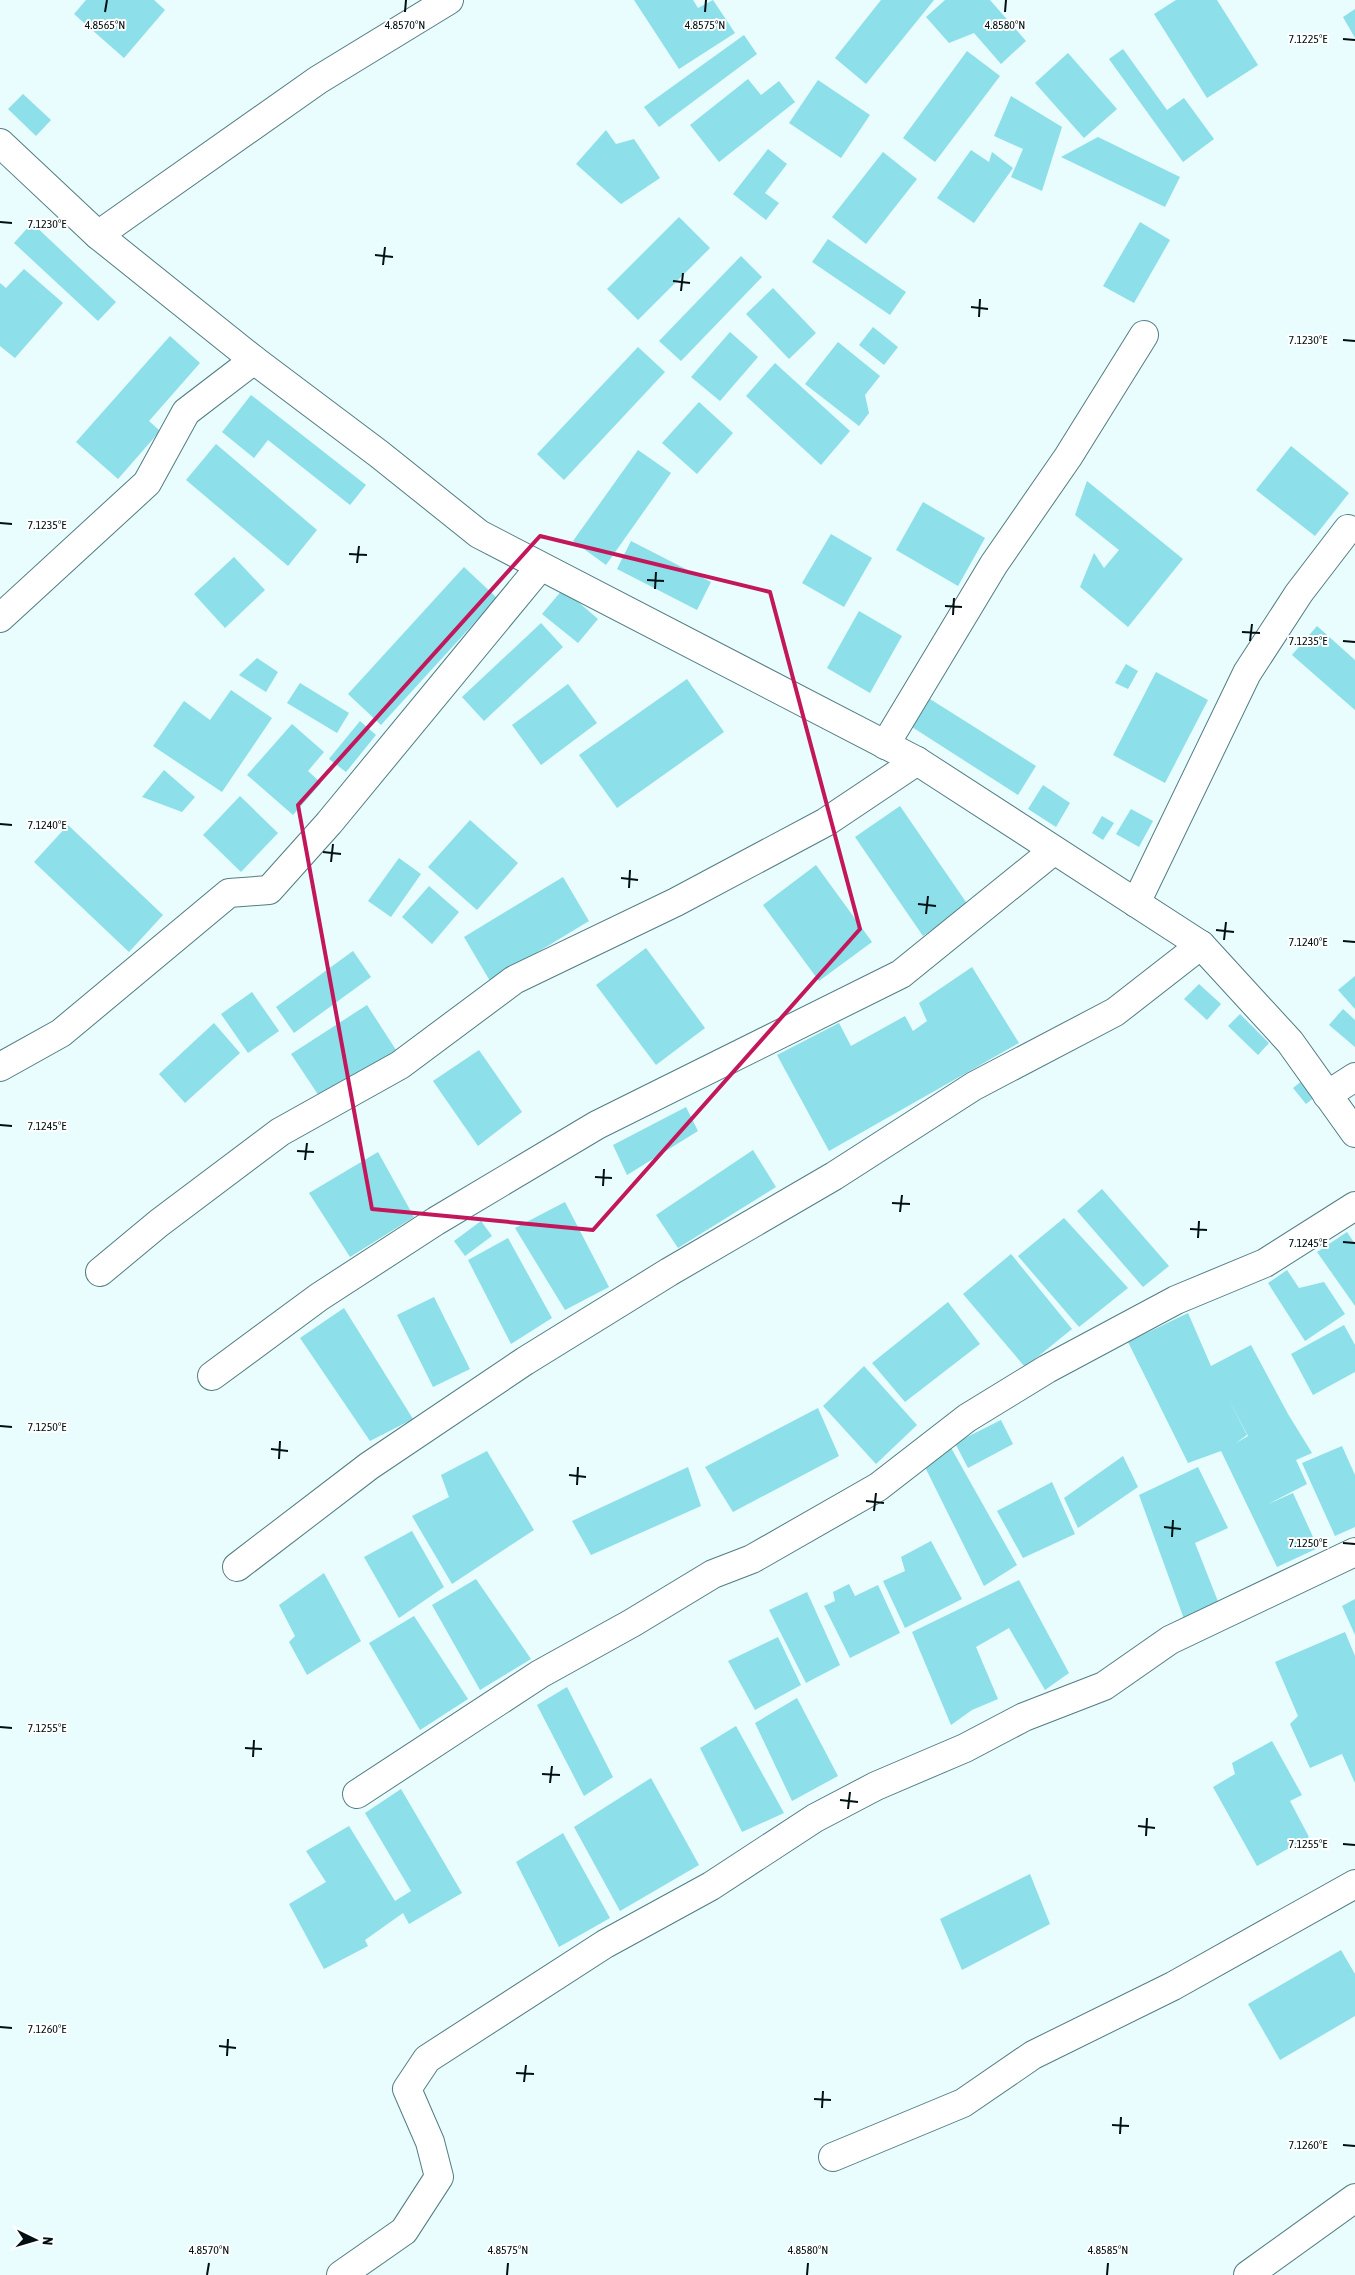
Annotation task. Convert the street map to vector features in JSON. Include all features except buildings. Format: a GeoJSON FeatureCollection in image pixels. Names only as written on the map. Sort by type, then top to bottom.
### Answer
{"type":"FeatureCollection","features":[{"type":"Feature","properties":{"kind":"street"},"geometry":{"type":"LineString","coordinates":[[98,235],[318,80],[449,0]]}},
{"type":"Feature","properties":{"kind":"street"},"geometry":{"type":"LineString","coordinates":[[0,143],[98,235],[254,360],[379,454],[479,534],[917,761],[1053,851],[1201,945],[1290,1042],[1355,1133]]}},
{"type":"Feature","properties":{"kind":"street"},"geometry":{"type":"LineString","coordinates":[[885,745],[994,564],[1068,457],[1144,335]]}},
{"type":"Feature","properties":{"kind":"street"},"geometry":{"type":"LineString","coordinates":[[0,618],[147,483],[186,412],[254,360]]}},
{"type":"Feature","properties":{"kind":"street"},"geometry":{"type":"LineString","coordinates":[[1136,904],[1247,673],[1299,593],[1348,528]]}},
{"type":"Feature","properties":{"kind":"street"},"geometry":{"type":"LineString","coordinates":[[0,1067],[61,1033],[229,893],[269,890],[328,823],[540,567]]}},
{"type":"Feature","properties":{"kind":"street"},"geometry":{"type":"LineString","coordinates":[[100,1272],[158,1223],[280,1132],[400,1065],[514,980],[676,902],[826,822],[917,761]]}},
{"type":"Feature","properties":{"kind":"street"},"geometry":{"type":"LineString","coordinates":[[212,1376],[334,1287],[436,1221],[597,1125],[901,974],[1053,851]]}},
{"type":"Feature","properties":{"kind":"street"},"geometry":{"type":"LineString","coordinates":[[237,1567],[369,1466],[525,1361],[670,1272],[834,1176],[974,1086],[1115,1012],[1201,945]]}},
{"type":"Feature","properties":{"kind":"street"},"geometry":{"type":"LineString","coordinates":[[1328,1095],[1355,1077]]}},
{"type":"Feature","properties":{"kind":"street"},"geometry":{"type":"LineString","coordinates":[[358,1794],[540,1674],[632,1623],[713,1574],[752,1559],[878,1487],[967,1418],[1047,1369],[1176,1300],[1265,1262],[1355,1206]]}},
{"type":"Feature","properties":{"kind":"street"},"geometry":{"type":"LineString","coordinates":[[340,2275],[404,2231],[439,2177],[430,2142],[407,2090],[427,2059],[605,1944],[711,1886],[815,1818],[876,1786],[965,1748],[1024,1717],[1104,1686],[1170,1640],[1355,1552]]}},
{"type":"Feature","properties":{"kind":"street"},"geometry":{"type":"LineString","coordinates":[[833,2157],[963,2103],[1033,2054],[1173,1986],[1355,1884]]}},
{"type":"Feature","properties":{"kind":"street"},"geometry":{"type":"LineString","coordinates":[[1248,2275],[1355,2198]]}},
{"type":"Feature","properties":{"kind":"highlighted area"},"geometry":{"type":"Polygon","coordinates":[[[540,536],[770,592],[860,929],[593,1230],[372,1209],[298,805],[540,536]]]}}]}
